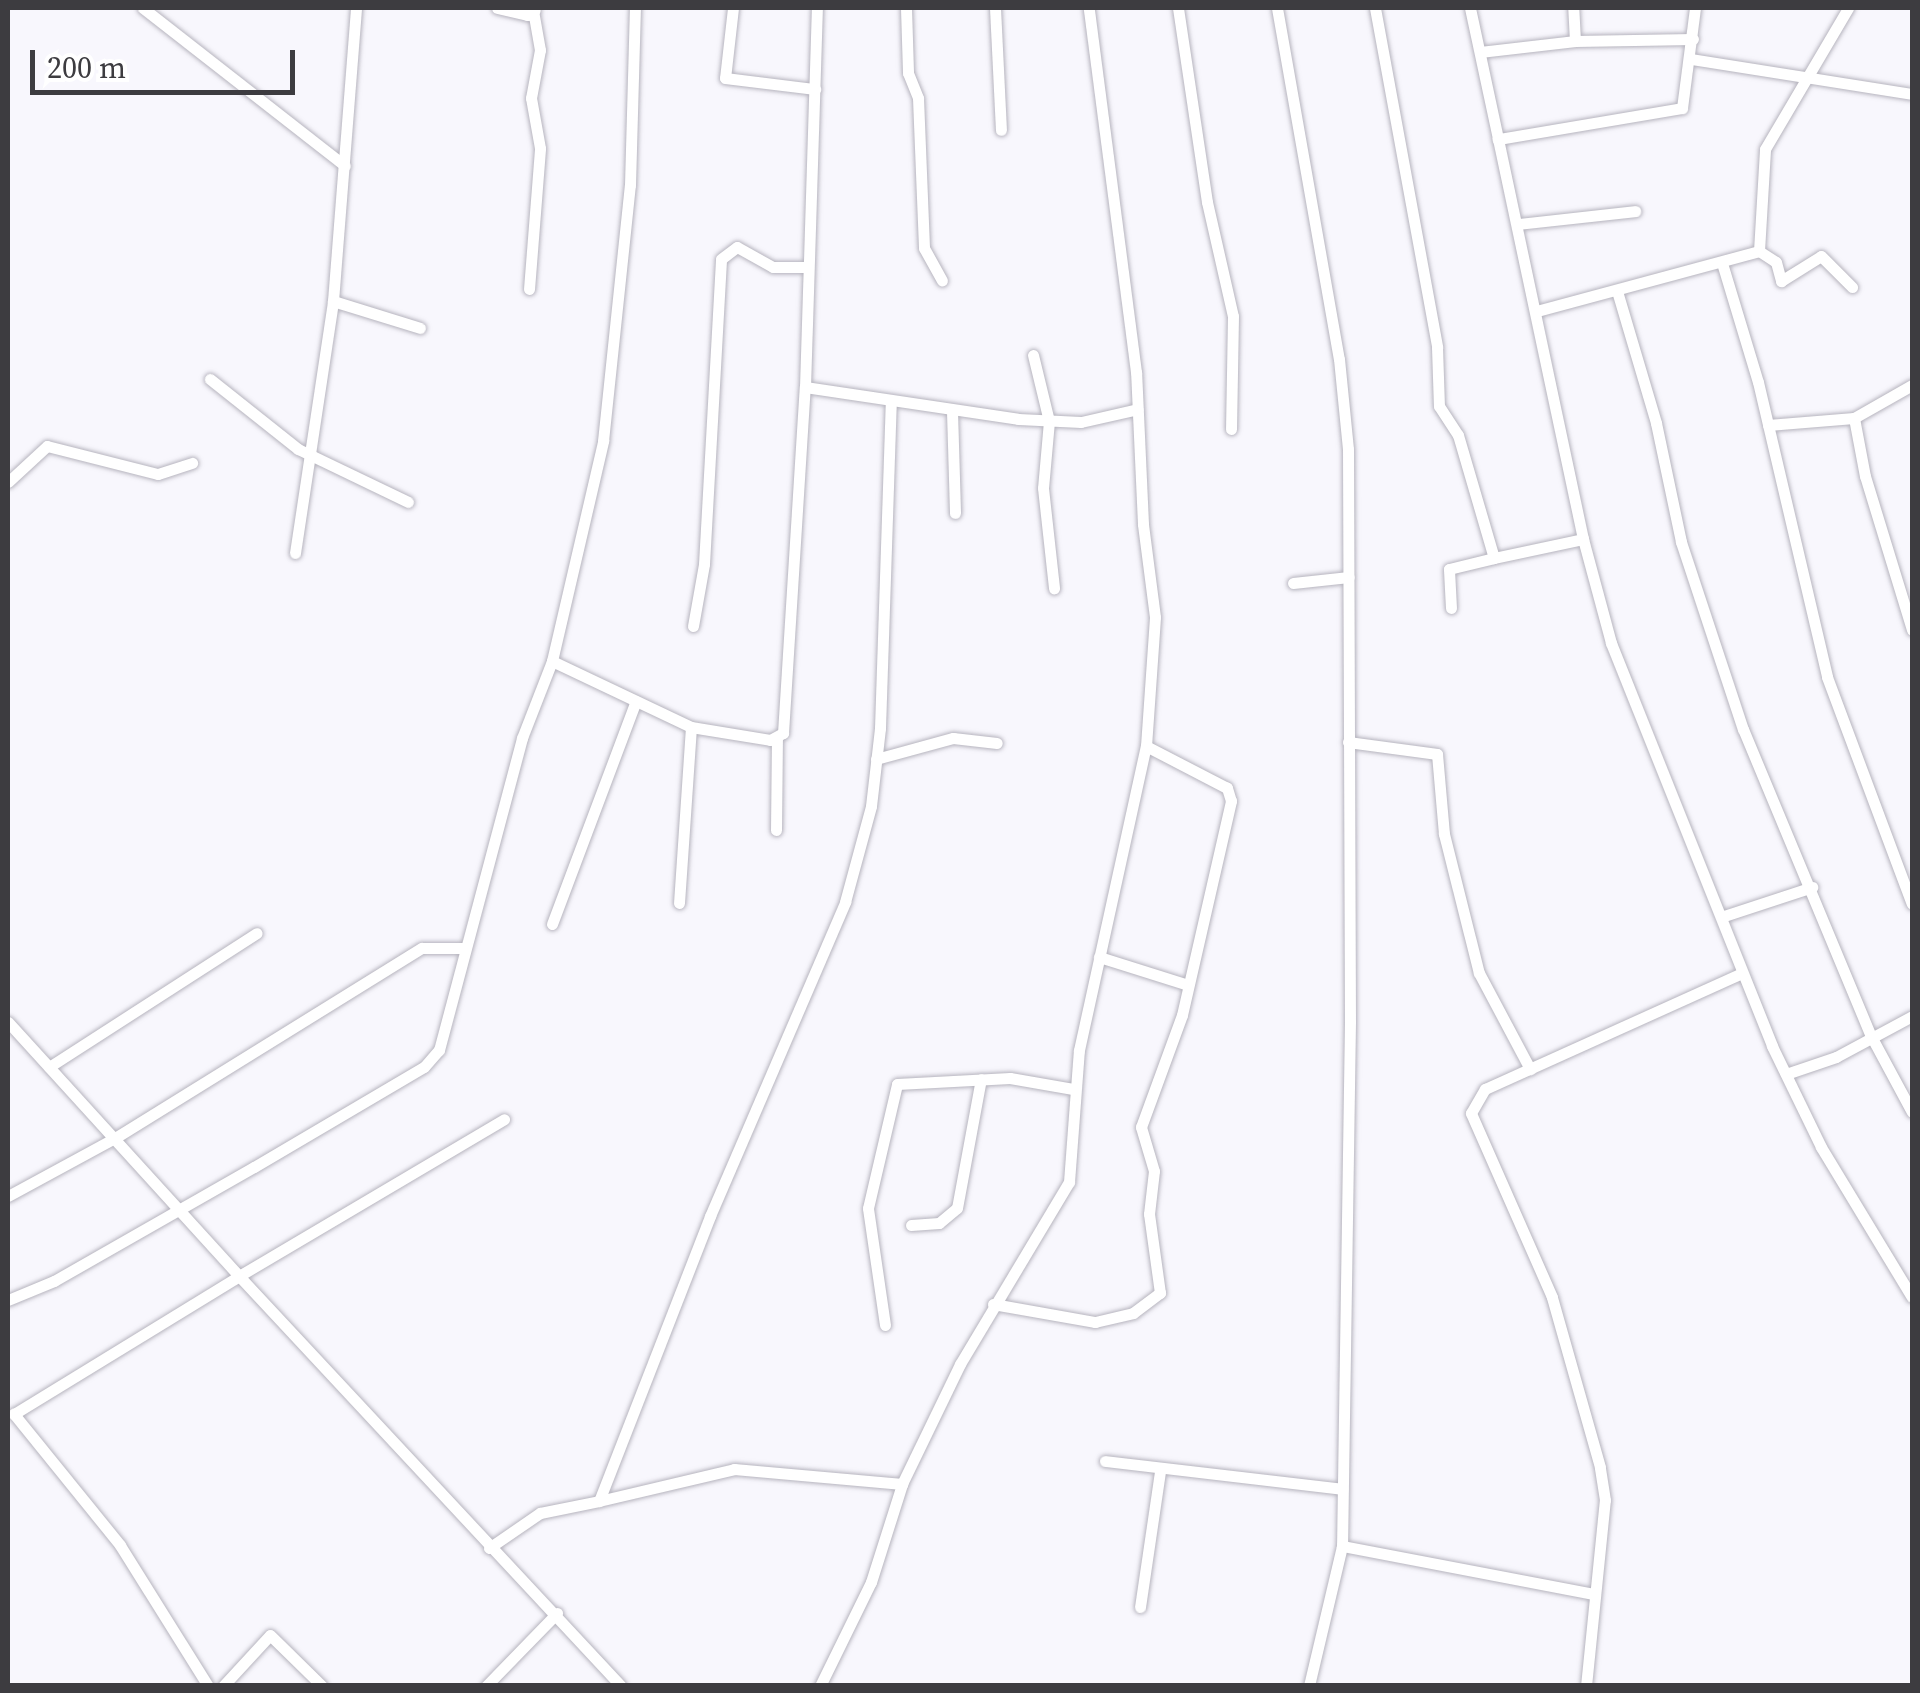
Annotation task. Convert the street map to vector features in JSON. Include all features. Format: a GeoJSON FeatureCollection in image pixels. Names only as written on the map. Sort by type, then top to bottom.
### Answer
{"type":"FeatureCollection","features":[{"type":"Feature","properties":{"kind":"street"},"geometry":{"type":"LineString","coordinates":[[143,8],[345,166]]}},
{"type":"Feature","properties":{"kind":"street"},"geometry":{"type":"LineString","coordinates":[[295,553],[333,301],[356,8]]}},
{"type":"Feature","properties":{"kind":"street"},"geometry":{"type":"LineString","coordinates":[[497,8],[534,10],[540,50],[531,98],[540,148],[529,289]]}},
{"type":"Feature","properties":{"kind":"street"},"geometry":{"type":"LineString","coordinates":[[8,1300],[54,1281],[432,1060],[522,738],[552,661],[603,441],[630,185],[635,8]]}},
{"type":"Feature","properties":{"kind":"street"},"geometry":{"type":"LineString","coordinates":[[733,8],[724,78],[814,88]]}},
{"type":"Feature","properties":{"kind":"street"},"geometry":{"type":"LineString","coordinates":[[776,830],[777,739],[788,695],[805,387],[816,8]]}},
{"type":"Feature","properties":{"kind":"street"},"geometry":{"type":"LineString","coordinates":[[906,8],[908,72],[918,98],[924,248],[942,280]]}},
{"type":"Feature","properties":{"kind":"street"},"geometry":{"type":"LineString","coordinates":[[995,8],[1001,130]]}},
{"type":"Feature","properties":{"kind":"street"},"geometry":{"type":"LineString","coordinates":[[820,1686],[871,1582],[902,1484],[993,1304],[1070,1182],[1073,1089],[1146,746],[1156,633],[1138,409],[1088,8]]}},
{"type":"Feature","properties":{"kind":"street"},"geometry":{"type":"LineString","coordinates":[[1178,8],[1202,173],[1233,316],[1231,429]]}},
{"type":"Feature","properties":{"kind":"street"},"geometry":{"type":"LineString","coordinates":[[1277,8],[1340,359],[1349,577],[1342,1546],[1308,1686]]}},
{"type":"Feature","properties":{"kind":"street"},"geometry":{"type":"LineString","coordinates":[[1375,8],[1437,348],[1439,406],[1458,436],[1494,558]]}},
{"type":"Feature","properties":{"kind":"street"},"geometry":{"type":"LineString","coordinates":[[1470,8],[1537,311],[1582,539],[1611,642],[1786,1074],[1912,1297]]}},
{"type":"Feature","properties":{"kind":"street"},"geometry":{"type":"LineString","coordinates":[[1572,8],[1574,42]]}},
{"type":"Feature","properties":{"kind":"street"},"geometry":{"type":"LineString","coordinates":[[1498,139],[1676,111],[1688,96],[1695,8]]}},
{"type":"Feature","properties":{"kind":"street"},"geometry":{"type":"LineString","coordinates":[[1760,251],[1762,157],[1848,8]]}},
{"type":"Feature","properties":{"kind":"street"},"geometry":{"type":"LineString","coordinates":[[1480,52],[1574,42],[1693,39]]}},
{"type":"Feature","properties":{"kind":"street"},"geometry":{"type":"LineString","coordinates":[[1691,59],[1912,94]]}},
{"type":"Feature","properties":{"kind":"street"},"geometry":{"type":"LineString","coordinates":[[1518,224],[1635,212]]}},
{"type":"Feature","properties":{"kind":"street"},"geometry":{"type":"LineString","coordinates":[[693,626],[704,564],[720,260],[737,247],[773,267],[806,267]]}},
{"type":"Feature","properties":{"kind":"street"},"geometry":{"type":"LineString","coordinates":[[1537,311],[1760,251]]}},
{"type":"Feature","properties":{"kind":"street"},"geometry":{"type":"LineString","coordinates":[[1760,251],[1776,262],[1781,281],[1822,256],[1852,288]]}},
{"type":"Feature","properties":{"kind":"street"},"geometry":{"type":"LineString","coordinates":[[1722,264],[1768,425],[1826,677],[1912,904]]}},
{"type":"Feature","properties":{"kind":"street"},"geometry":{"type":"LineString","coordinates":[[1618,290],[1656,422],[1681,542],[1768,798],[1812,888],[1871,1036],[1912,1112]]}},
{"type":"Feature","properties":{"kind":"street"},"geometry":{"type":"LineString","coordinates":[[333,301],[420,328]]}},
{"type":"Feature","properties":{"kind":"street"},"geometry":{"type":"LineString","coordinates":[[1033,356],[1049,421],[1043,488],[1054,588]]}},
{"type":"Feature","properties":{"kind":"street"},"geometry":{"type":"LineString","coordinates":[[210,379],[309,454],[408,502]]}},
{"type":"Feature","properties":{"kind":"street"},"geometry":{"type":"LineString","coordinates":[[1768,425],[1854,418],[1912,384]]}},
{"type":"Feature","properties":{"kind":"street"},"geometry":{"type":"LineString","coordinates":[[805,387],[1049,421],[1081,422],[1138,409]]}},
{"type":"Feature","properties":{"kind":"street"},"geometry":{"type":"LineString","coordinates":[[599,1501],[710,1216],[845,902],[871,806],[892,401]]}},
{"type":"Feature","properties":{"kind":"street"},"geometry":{"type":"LineString","coordinates":[[952,410],[955,513]]}},
{"type":"Feature","properties":{"kind":"street"},"geometry":{"type":"LineString","coordinates":[[1854,418],[1865,476],[1912,630]]}},
{"type":"Feature","properties":{"kind":"street"},"geometry":{"type":"LineString","coordinates":[[8,482],[46,446],[158,474],[192,463]]}},
{"type":"Feature","properties":{"kind":"street"},"geometry":{"type":"LineString","coordinates":[[1451,608],[1448,569],[1582,539]]}},
{"type":"Feature","properties":{"kind":"street"},"geometry":{"type":"LineString","coordinates":[[1292,583],[1349,577]]}},
{"type":"Feature","properties":{"kind":"street"},"geometry":{"type":"LineString","coordinates":[[552,661],[691,727],[777,739]]}},
{"type":"Feature","properties":{"kind":"street"},"geometry":{"type":"LineString","coordinates":[[552,924],[636,701]]}},
{"type":"Feature","properties":{"kind":"street"},"geometry":{"type":"LineString","coordinates":[[679,903],[691,727]]}},
{"type":"Feature","properties":{"kind":"street"},"geometry":{"type":"LineString","coordinates":[[876,759],[953,738],[997,743]]}},
{"type":"Feature","properties":{"kind":"street"},"geometry":{"type":"LineString","coordinates":[[1348,742],[1437,754],[1444,834],[1479,974],[1530,1069]]}},
{"type":"Feature","properties":{"kind":"street"},"geometry":{"type":"LineString","coordinates":[[993,1304],[1096,1322],[1158,1298],[1149,1214],[1154,1171],[1140,1134],[1188,986],[1230,794],[1146,746]]}},
{"type":"Feature","properties":{"kind":"street"},"geometry":{"type":"LineString","coordinates":[[1724,916],[1812,888]]}},
{"type":"Feature","properties":{"kind":"street"},"geometry":{"type":"LineString","coordinates":[[49,1067],[257,933]]}},
{"type":"Feature","properties":{"kind":"street"},"geometry":{"type":"LineString","coordinates":[[8,1196],[115,1138],[422,948],[464,948]]}},
{"type":"Feature","properties":{"kind":"street"},"geometry":{"type":"LineString","coordinates":[[1099,957],[1188,986]]}},
{"type":"Feature","properties":{"kind":"street"},"geometry":{"type":"LineString","coordinates":[[1586,1686],[1605,1500],[1600,1468],[1552,1297],[1471,1113],[1485,1089],[1742,973]]}},
{"type":"Feature","properties":{"kind":"street"},"geometry":{"type":"LineString","coordinates":[[1786,1074],[1836,1057],[1912,1016]]}},
{"type":"Feature","properties":{"kind":"street"},"geometry":{"type":"LineString","coordinates":[[8,1022],[489,1548],[558,1614],[621,1686]]}},
{"type":"Feature","properties":{"kind":"street"},"geometry":{"type":"LineString","coordinates":[[886,1325],[868,1208],[894,1089],[900,1081],[981,1079],[1073,1089]]}},
{"type":"Feature","properties":{"kind":"street"},"geometry":{"type":"LineString","coordinates":[[911,1225],[939,1223],[962,1199],[981,1079]]}},
{"type":"Feature","properties":{"kind":"street"},"geometry":{"type":"LineString","coordinates":[[208,1686],[120,1546],[11,1410],[504,1120]]}},
{"type":"Feature","properties":{"kind":"street"},"geometry":{"type":"LineString","coordinates":[[1105,1461],[1160,1471],[1342,1489]]}},
{"type":"Feature","properties":{"kind":"street"},"geometry":{"type":"LineString","coordinates":[[489,1548],[540,1513],[734,1469],[902,1484]]}},
{"type":"Feature","properties":{"kind":"street"},"geometry":{"type":"LineString","coordinates":[[1140,1608],[1160,1471]]}},
{"type":"Feature","properties":{"kind":"street"},"geometry":{"type":"LineString","coordinates":[[1342,1546],[1593,1594]]}},
{"type":"Feature","properties":{"kind":"street"},"geometry":{"type":"LineString","coordinates":[[486,1686],[558,1614]]}},
{"type":"Feature","properties":{"kind":"street"},"geometry":{"type":"LineString","coordinates":[[223,1686],[270,1634],[322,1686]]}}]}
